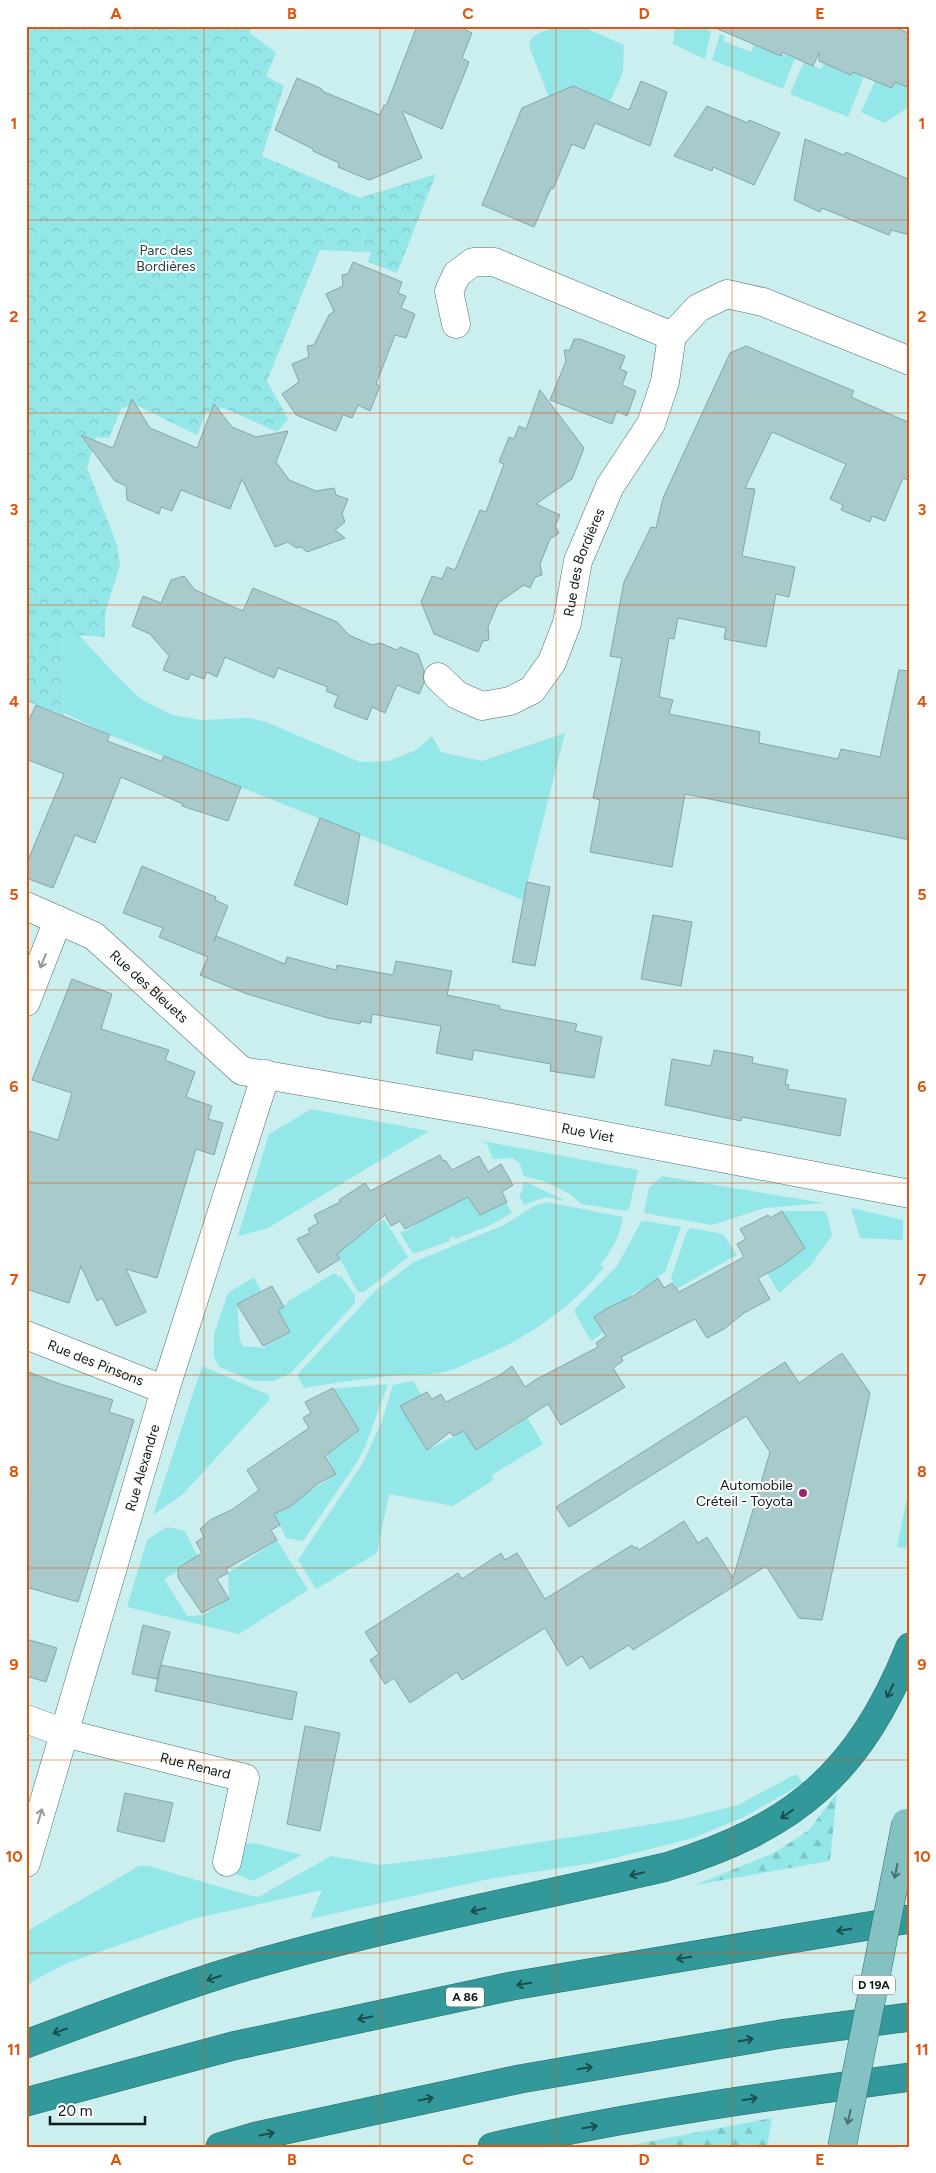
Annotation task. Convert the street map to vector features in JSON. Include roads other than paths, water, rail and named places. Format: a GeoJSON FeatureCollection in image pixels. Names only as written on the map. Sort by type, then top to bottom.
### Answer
{"type":"FeatureCollection","features":[{"type":"Feature","properties":{"kind":"highway"},"geometry":{"type":"LineString","coordinates":[[26,2044],[156,1996],[260,1963],[345,1940],[666,1867],[707,1855],[749,1836],[776,1821],[809,1798],[838,1771],[872,1725],[891,1690],[910,1647]]}},
{"type":"Feature","properties":{"kind":"highway","name":"A 86"},"geometry":{"type":"LineString","coordinates":[[26,2102],[233,2046],[512,1986],[910,1919]]}},
{"type":"Feature","properties":{"kind":"highway"},"geometry":{"type":"LineString","coordinates":[[220,2147],[257,2136],[520,2079],[781,2034],[910,2017]]}},
{"type":"Feature","properties":{"kind":"highway"},"geometry":{"type":"LineString","coordinates":[[492,2147],[542,2135],[773,2095],[910,2077]]}},
{"type":"Feature","properties":{"kind":"main road","name":"D 19A"},"geometry":{"type":"LineString","coordinates":[[842,2147],[906,1823]]}},
{"type":"Feature","properties":{"kind":"street"},"geometry":{"type":"LineString","coordinates":[[456,324],[449,291],[457,274],[474,262],[494,262],[672,336],[698,308],[727,294],[763,302],[910,361]]}},
{"type":"Feature","properties":{"kind":"street","name":"Rue des Bordières"},"geometry":{"type":"LineString","coordinates":[[438,677],[457,695],[482,706],[510,702],[532,690],[552,662],[567,624],[578,562],[610,486],[651,424],[665,382],[672,336]]}},
{"type":"Feature","properties":{"kind":"street","name":"Rue des Bleuets"},"geometry":{"type":"LineString","coordinates":[[26,906],[94,936],[242,1071],[266,1074]]}},
{"type":"Feature","properties":{"kind":"street"},"geometry":{"type":"LineString","coordinates":[[26,1002],[58,920]]}},
{"type":"Feature","properties":{"kind":"street","name":"Rue Viet"},"geometry":{"type":"LineString","coordinates":[[266,1074],[480,1112],[910,1194]]}},
{"type":"Feature","properties":{"kind":"street","name":"Rue Alexandre"},"geometry":{"type":"LineString","coordinates":[[26,1863],[165,1390],[266,1074]]}},
{"type":"Feature","properties":{"kind":"street","name":"Rue des Pinsons"},"geometry":{"type":"LineString","coordinates":[[26,1335],[165,1390]]}},
{"type":"Feature","properties":{"kind":"street"},"geometry":{"type":"LineString","coordinates":[[26,1718],[64,1733]]}},
{"type":"Feature","properties":{"kind":"street","name":"Rue Renard"},"geometry":{"type":"LineString","coordinates":[[64,1733],[245,1778],[227,1862]]}},
{"type":"Feature","properties":{"kind":"place","name":"Automobile Créteil - Toyota"},"geometry":{"type":"Point","coordinates":[803,1493]}},
{"type":"Feature","properties":{"kind":"park label","name":"Parc des Bordières"},"geometry":{"type":"Point","coordinates":[166,258]}}]}
